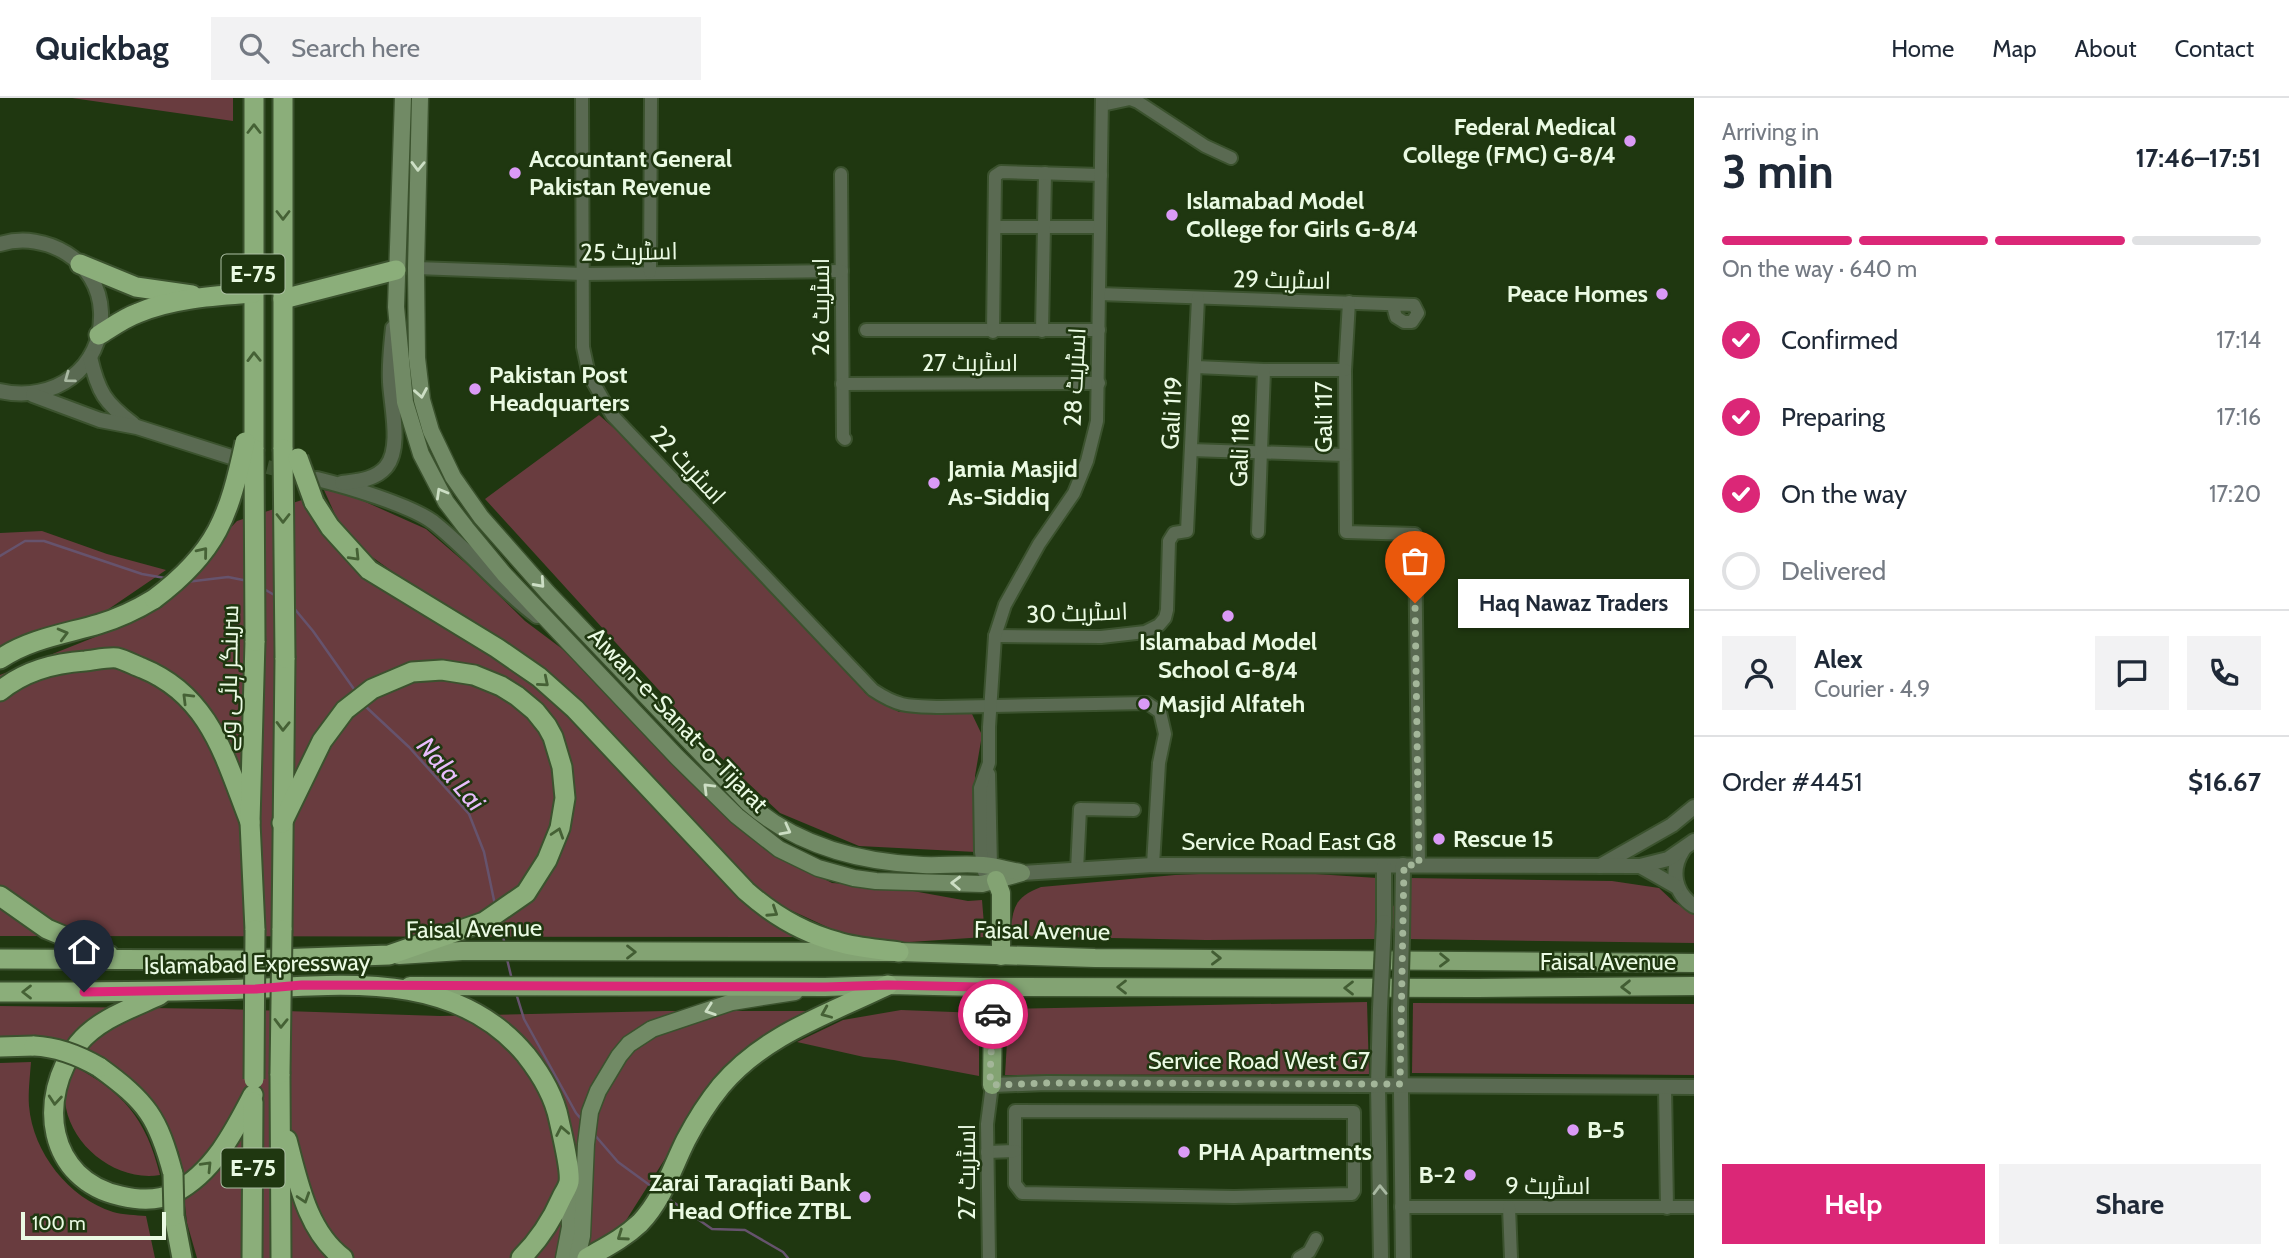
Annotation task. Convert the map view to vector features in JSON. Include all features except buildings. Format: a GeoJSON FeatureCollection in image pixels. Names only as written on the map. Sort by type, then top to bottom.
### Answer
{"type":"FeatureCollection","features":[{"type":"Feature","properties":{"kind":"highway","name":"سرینگر ہائی وے"},"geometry":{"type":"LineString","coordinates":[[252,1258],[255,930],[250,822],[255,641],[250,446],[254,407],[254,98]]}},
{"type":"Feature","properties":{"kind":"highway","name":"E-75"},"geometry":{"type":"LineString","coordinates":[[281,1258],[282,823],[290,454],[282,407],[283,98]]}},
{"type":"Feature","properties":{"kind":"highway"},"geometry":{"type":"LineString","coordinates":[[80,264],[136,287],[207,297]]}},
{"type":"Feature","properties":{"kind":"highway"},"geometry":{"type":"LineString","coordinates":[[283,299],[406,269]]}},
{"type":"Feature","properties":{"kind":"highway"},"geometry":{"type":"LineString","coordinates":[[99,335],[138,313],[207,297],[253,293]]}},
{"type":"Feature","properties":{"kind":"highway"},"geometry":{"type":"LineString","coordinates":[[0,659],[36,641],[121,616],[154,599],[198,560],[215,537],[250,446]]}},
{"type":"Feature","properties":{"kind":"highway"},"geometry":{"type":"LineString","coordinates":[[290,454],[330,527],[369,570],[497,648],[539,677],[575,709],[746,891],[769,911],[798,928],[838,942],[899,952]]}},
{"type":"Feature","properties":{"kind":"highway"},"geometry":{"type":"LineString","coordinates":[[0,691],[8,684],[46,665],[117,658],[151,672],[185,693],[206,719],[224,755],[250,822]]}},
{"type":"Feature","properties":{"kind":"highway","name":"Islamabad Expressway"},"geometry":{"type":"LineString","coordinates":[[0,959],[246,960],[389,955],[484,922],[526,893],[547,860],[560,828],[565,798],[562,767],[553,737],[534,711],[501,686],[458,671],[412,672],[384,682],[345,710],[317,749],[282,823]]}},
{"type":"Feature","properties":{"kind":"highway"},"geometry":{"type":"LineString","coordinates":[[0,896],[47,929],[120,959]]}},
{"type":"Feature","properties":{"kind":"highway","name":"Islamabad Expressway"},"geometry":{"type":"LineString","coordinates":[[0,992],[256,989],[302,985],[389,986],[432,994],[466,1007],[511,1037],[538,1070],[556,1105],[577,1187]]}},
{"type":"Feature","properties":{"kind":"highway"},"geometry":{"type":"LineString","coordinates":[[587,1258],[625,1236],[642,1220],[658,1199],[686,1140],[720,1087],[746,1060],[801,1024],[888,985]]}},
{"type":"Feature","properties":{"kind":"highway"},"geometry":{"type":"LineString","coordinates":[[167,991],[102,1022],[80,1042],[62,1069],[54,1107],[57,1137],[64,1158],[82,1180],[108,1194],[135,1199],[153,1199],[173,1194],[204,1171],[225,1146],[253,1087]]}},
{"type":"Feature","properties":{"kind":"highway"},"geometry":{"type":"LineString","coordinates":[[0,1047],[54,1047],[84,1059],[125,1086],[149,1111],[164,1140],[173,1174],[174,1216],[182,1258]]}},
{"type":"Feature","properties":{"kind":"highway"},"geometry":{"type":"LineString","coordinates":[[280,1108],[309,1214],[325,1240],[343,1258]]}},
{"type":"Feature","properties":{"kind":"highway"},"geometry":{"type":"LineString","coordinates":[[521,1258],[577,1187]]}},
{"type":"Feature","properties":{"kind":"main road","name":"Aiwan-e-Sanat-o-Tijarat"},"geometry":{"type":"LineString","coordinates":[[403,98],[406,269],[425,412],[430,431],[453,477],[481,517],[548,593],[767,820],[824,849],[885,862],[989,873],[1022,873]]}},
{"type":"Feature","properties":{"kind":"main road","name":"Aiwan-e-Sanat-o-Tijarat"},"geometry":{"type":"LineString","coordinates":[[420,98],[406,269],[396,307],[405,402],[421,454],[446,502],[504,574],[677,757],[737,816],[779,849],[803,863],[853,878],[876,881],[925,883],[989,873]]}},
{"type":"Feature","properties":{"kind":"main road"},"geometry":{"type":"LineString","coordinates":[[466,528],[481,517]]}},
{"type":"Feature","properties":{"kind":"main road"},"geometry":{"type":"LineString","coordinates":[[925,883],[926,865]]}},
{"type":"Feature","properties":{"kind":"main road"},"geometry":{"type":"LineString","coordinates":[[989,873],[1001,894],[1001,956]]}},
{"type":"Feature","properties":{"kind":"main road","name":"Faisal Avenue"},"geometry":{"type":"LineString","coordinates":[[389,955],[462,951],[899,952],[1001,956],[1694,963]]}},
{"type":"Feature","properties":{"kind":"main road","name":"Faisal Avenue"},"geometry":{"type":"LineString","coordinates":[[389,986],[1694,986]]}},
{"type":"Feature","properties":{"kind":"main road"},"geometry":{"type":"LineString","coordinates":[[564,1258],[590,1112],[609,1070],[629,1044],[652,1029],[732,1002],[825,987]]}},
{"type":"Feature","properties":{"kind":"main road"},"geometry":{"type":"LineString","coordinates":[[979,987],[990,998],[993,1008],[990,1076],[992,1085]]}},
{"type":"Feature","properties":{"kind":"main road"},"geometry":{"type":"LineString","coordinates":[[992,1085],[999,1011],[1014,987]]}},
{"type":"Feature","properties":{"kind":"main road"},"geometry":{"type":"LineString","coordinates":[[577,1187],[582,1236],[578,1258]]}},
{"type":"Feature","properties":{"kind":"street","name":"اسٹریٹ 22"},"geometry":{"type":"LineString","coordinates":[[582,98],[583,347],[589,375],[612,415],[873,690],[892,703],[912,706],[1147,704],[1160,712],[1165,734],[1159,763],[1153,865]]}},
{"type":"Feature","properties":{"kind":"street"},"geometry":{"type":"LineString","coordinates":[[650,272],[651,98]]}},
{"type":"Feature","properties":{"kind":"street"},"geometry":{"type":"LineString","coordinates":[[1102,101],[1130,99],[1138,102],[1205,146],[1231,158]]}},
{"type":"Feature","properties":{"kind":"street","name":"اسٹریٹ 28"},"geometry":{"type":"LineString","coordinates":[[989,873],[980,788],[989,763],[995,636],[1004,605],[1039,544],[1074,493],[1087,461],[1097,421],[1102,101]]}},
{"type":"Feature","properties":{"kind":"street"},"geometry":{"type":"LineString","coordinates":[[993,332],[997,173],[1101,175]]}},
{"type":"Feature","properties":{"kind":"street"},"geometry":{"type":"LineString","coordinates":[[1041,331],[1045,173]]}},
{"type":"Feature","properties":{"kind":"street","name":"اسٹریٹ 26"},"geometry":{"type":"LineString","coordinates":[[841,174],[842,384],[845,439]]}},
{"type":"Feature","properties":{"kind":"street"},"geometry":{"type":"LineString","coordinates":[[995,227],[1100,227]]}},
{"type":"Feature","properties":{"kind":"street"},"geometry":{"type":"LineString","coordinates":[[0,391],[32,394],[65,383],[90,357],[99,335],[101,310],[94,285],[80,264],[63,250],[30,240],[3,242]]}},
{"type":"Feature","properties":{"kind":"street","name":"اسٹریٹ 25"},"geometry":{"type":"LineString","coordinates":[[406,269],[583,274],[842,271]]}},
{"type":"Feature","properties":{"kind":"street","name":"اسٹریٹ 29"},"geometry":{"type":"LineString","coordinates":[[1099,294],[1413,305],[1418,313],[1412,322],[1404,322],[1396,317],[1393,306]]}},
{"type":"Feature","properties":{"kind":"street","name":"Gali 119"},"geometry":{"type":"LineString","coordinates":[[1159,625],[1167,610],[1169,541],[1174,533],[1186,531],[1198,298]]}},
{"type":"Feature","properties":{"kind":"street","name":"Gali 117"},"geometry":{"type":"LineString","coordinates":[[1349,302],[1345,370],[1346,532],[1415,534],[1419,865]]}},
{"type":"Feature","properties":{"kind":"street"},"geometry":{"type":"LineString","coordinates":[[337,484],[371,478],[387,467],[391,459],[394,430],[390,362],[396,307]]}},
{"type":"Feature","properties":{"kind":"street"},"geometry":{"type":"LineString","coordinates":[[866,330],[1099,330]]}},
{"type":"Feature","properties":{"kind":"street"},"geometry":{"type":"LineString","coordinates":[[90,357],[95,380],[109,405],[136,427]]}},
{"type":"Feature","properties":{"kind":"street"},"geometry":{"type":"LineString","coordinates":[[1196,368],[1345,370]]}},
{"type":"Feature","properties":{"kind":"street","name":"Gali 118"},"geometry":{"type":"LineString","coordinates":[[1258,531],[1264,370]]}},
{"type":"Feature","properties":{"kind":"street","name":"اسٹریٹ 27"},"geometry":{"type":"LineString","coordinates":[[842,384],[1099,383]]}},
{"type":"Feature","properties":{"kind":"street"},"geometry":{"type":"LineString","coordinates":[[32,394],[100,420],[136,427],[231,457]]}},
{"type":"Feature","properties":{"kind":"street"},"geometry":{"type":"LineString","coordinates":[[1191,450],[1345,455]]}},
{"type":"Feature","properties":{"kind":"street"},"geometry":{"type":"LineString","coordinates":[[317,479],[404,508],[432,522],[512,597],[568,640]]}},
{"type":"Feature","properties":{"kind":"street","name":"اسٹریٹ 30"},"geometry":{"type":"LineString","coordinates":[[995,636],[1101,637],[1145,632],[1159,625]]}},
{"type":"Feature","properties":{"kind":"street"},"geometry":{"type":"LineString","coordinates":[[1598,866],[1672,825],[1694,807]]}},
{"type":"Feature","properties":{"kind":"street"},"geometry":{"type":"LineString","coordinates":[[1077,870],[1080,809],[1134,810]]}},
{"type":"Feature","properties":{"kind":"street"},"geometry":{"type":"LineString","coordinates":[[1640,866],[1668,859],[1688,846]]}},
{"type":"Feature","properties":{"kind":"street"},"geometry":{"type":"LineString","coordinates":[[1677,887],[1675,865],[1688,846]]}},
{"type":"Feature","properties":{"kind":"street","name":"Service Road East G8"},"geometry":{"type":"LineString","coordinates":[[1022,873],[1153,865],[1640,866]]}},
{"type":"Feature","properties":{"kind":"street"},"geometry":{"type":"LineString","coordinates":[[1403,1258],[1400,1084],[1404,865]]}},
{"type":"Feature","properties":{"kind":"street"},"geometry":{"type":"LineString","coordinates":[[1381,1258],[1378,1085],[1384,866]]}},
{"type":"Feature","properties":{"kind":"street"},"geometry":{"type":"LineString","coordinates":[[1640,866],[1677,887],[1694,906]]}},
{"type":"Feature","properties":{"kind":"street","name":"Service Road West G7"},"geometry":{"type":"LineString","coordinates":[[992,1085],[1400,1084],[1694,1087]]}},
{"type":"Feature","properties":{"kind":"street","name":"اسٹریٹ 27"},"geometry":{"type":"LineString","coordinates":[[989,1258],[987,1124],[992,1085]]}},
{"type":"Feature","properties":{"kind":"street"},"geometry":{"type":"LineString","coordinates":[[1665,1087],[1667,1208]]}},
{"type":"Feature","properties":{"kind":"street"},"geometry":{"type":"LineString","coordinates":[[1015,1111],[1354,1111],[1355,1181],[1352,1194],[1234,1197],[1023,1193],[1015,1184],[1015,1151],[1015,1111]]}},
{"type":"Feature","properties":{"kind":"street"},"geometry":{"type":"LineString","coordinates":[[1354,1151],[1379,1150]]}},
{"type":"Feature","properties":{"kind":"street"},"geometry":{"type":"LineString","coordinates":[[987,1152],[1015,1151]]}},
{"type":"Feature","properties":{"kind":"street","name":"اسٹریٹ 9"},"geometry":{"type":"LineString","coordinates":[[1401,1207],[1694,1207]]}},
{"type":"Feature","properties":{"kind":"street"},"geometry":{"type":"LineString","coordinates":[[1509,1207],[1511,1258]]}},
{"type":"Feature","properties":{"kind":"street"},"geometry":{"type":"LineString","coordinates":[[1299,1258],[1309,1252],[1317,1239]]}},
{"type":"Feature","properties":{"kind":"shaded area"},"geometry":{"type":"Polygon","coordinates":[[[72,98],[233,98],[233,121],[72,98]]]}},
{"type":"Feature","properties":{"kind":"shaded area"},"geometry":{"type":"Polygon","coordinates":[[[599,415],[642,453],[839,654],[865,693],[899,712],[972,714],[982,735],[975,776],[976,852],[859,846],[780,813],[717,754],[485,499],[599,415]]]}},
{"type":"Feature","properties":{"kind":"shaded area"},"geometry":{"type":"Polygon","coordinates":[[[324,490],[350,495],[426,529],[469,566],[525,621],[569,654],[780,856],[832,883],[891,887],[968,901],[982,900],[985,937],[895,943],[836,931],[775,903],[729,862],[525,657],[368,554],[338,521],[324,490]]]}},
{"type":"Feature","properties":{"kind":"shaded area"},"geometry":{"type":"Polygon","coordinates":[[[305,499],[345,556],[410,606],[487,650],[559,702],[804,937],[0,936],[0,675],[145,617],[237,521],[305,499]]]}},
{"type":"Feature","properties":{"kind":"shaded area"},"geometry":{"type":"Polygon","coordinates":[[[42,531],[107,554],[166,570],[97,617],[25,634],[0,646],[0,533],[42,531]]]}},
{"type":"Feature","properties":{"kind":"shaded area"},"geometry":{"type":"Polygon","coordinates":[[[1269,871],[1377,878],[1376,939],[1206,940],[1016,936],[1011,929],[1018,902],[1041,887],[1175,875],[1269,871]]]}},
{"type":"Feature","properties":{"kind":"shaded area"},"geometry":{"type":"Polygon","coordinates":[[[1410,878],[1612,881],[1659,888],[1674,902],[1694,914],[1694,943],[1407,939],[1384,922],[1410,878]]]}},
{"type":"Feature","properties":{"kind":"shaded area"},"geometry":{"type":"Polygon","coordinates":[[[1367,1002],[1369,1074],[1005,1075],[1009,1009],[1367,1002]]]}},
{"type":"Feature","properties":{"kind":"shaded area"},"geometry":{"type":"Polygon","coordinates":[[[1413,1003],[1694,1004],[1694,1075],[1412,1073],[1413,1003]]]}},
{"type":"Feature","properties":{"kind":"shaded area"},"geometry":{"type":"Polygon","coordinates":[[[0,1006],[440,1016],[820,1011],[713,1083],[618,1233],[572,1258],[197,1258],[187,1223],[179,1153],[162,1114],[146,1093],[102,1058],[61,1041],[0,1036],[0,1006]]]}},
{"type":"Feature","properties":{"kind":"shaded area"},"geometry":{"type":"Polygon","coordinates":[[[901,1010],[979,1013],[979,1076],[864,1057],[797,1042],[843,1020],[901,1010]]]}},
{"type":"Feature","properties":{"kind":"shaded area"},"geometry":{"type":"Polygon","coordinates":[[[31,1062],[29,1106],[32,1123],[46,1157],[68,1185],[97,1205],[117,1213],[146,1216],[155,1258],[0,1258],[0,1063],[31,1062]]]}},
{"type":"Feature","properties":{"kind":"shaded area"},"geometry":{"type":"Polygon","coordinates":[[[72,1065],[105,1086],[130,1109],[148,1138],[160,1175],[145,1176],[114,1168],[88,1149],[78,1137],[65,1102],[72,1065]]]}},
{"type":"Feature","properties":{"kind":"waterway","name":"Nala Lai"},"geometry":{"type":"LineString","coordinates":[[0,556],[25,541],[44,541],[142,574],[165,578]]}},
{"type":"Feature","properties":{"kind":"waterway","name":"Nala Lai"},"geometry":{"type":"LineString","coordinates":[[186,582],[228,577],[248,581]]}},
{"type":"Feature","properties":{"kind":"waterway","name":"Nala Lai"},"geometry":{"type":"LineString","coordinates":[[264,589],[276,596]]}},
{"type":"Feature","properties":{"kind":"waterway","name":"Nala Lai"},"geometry":{"type":"LineString","coordinates":[[293,607],[356,692]]}},
{"type":"Feature","properties":{"kind":"waterway","name":"Nala Lai"},"geometry":{"type":"LineString","coordinates":[[365,706],[409,747],[469,814],[484,852],[495,905]]}},
{"type":"Feature","properties":{"kind":"waterway","name":"Nala Lai"},"geometry":{"type":"LineString","coordinates":[[500,921],[505,946]]}},
{"type":"Feature","properties":{"kind":"waterway","name":"Nala Lai"},"geometry":{"type":"LineString","coordinates":[[507,959],[512,980]]}},
{"type":"Feature","properties":{"kind":"waterway","name":"Nala Lai"},"geometry":{"type":"LineString","coordinates":[[516,993],[524,1019],[582,1120]]}},
{"type":"Feature","properties":{"kind":"waterway","name":"Nala Lai"},"geometry":{"type":"LineString","coordinates":[[593,1133],[618,1162],[655,1189]]}},
{"type":"Feature","properties":{"kind":"waterway","name":"Nala Lai"},"geometry":{"type":"LineString","coordinates":[[666,1197],[712,1229],[745,1230],[783,1252],[788,1258]]}},
{"type":"Feature","properties":{"kind":"tunnel"},"geometry":{"type":"LineString","coordinates":[[247,462],[312,478]]}},
{"type":"Feature","properties":{"kind":"way so far"},"geometry":{"type":"LineString","coordinates":[[993,1014],[990,1076],[992,1085],[1400,1084],[1404,865],[1419,865],[1415,603]]}},
{"type":"Feature","properties":{"kind":"place","name":"Federal Medical College (FMC) G-8/4"},"geometry":{"type":"Point","coordinates":[1630,141]}},
{"type":"Feature","properties":{"kind":"place","name":"Accountant General Pakistan Revenue"},"geometry":{"type":"Point","coordinates":[515,173]}},
{"type":"Feature","properties":{"kind":"place","name":"Islamabad Model College for Girls G-8/4"},"geometry":{"type":"Point","coordinates":[1172,215]}},
{"type":"Feature","properties":{"kind":"place","name":"Peace Homes"},"geometry":{"type":"Point","coordinates":[1662,294]}},
{"type":"Feature","properties":{"kind":"place","name":"Pakistan Post Headquarters"},"geometry":{"type":"Point","coordinates":[475,389]}},
{"type":"Feature","properties":{"kind":"place","name":"Jamia Masjid As-Siddiq"},"geometry":{"type":"Point","coordinates":[934,483]}},
{"type":"Feature","properties":{"kind":"place","name":"Haq Nawaz Traders"},"geometry":{"type":"Point","coordinates":[1415,603]}},
{"type":"Feature","properties":{"kind":"place","name":"Islamabad Model School G-8/4"},"geometry":{"type":"Point","coordinates":[1228,616]}},
{"type":"Feature","properties":{"kind":"place","name":"Masjid Alfateh"},"geometry":{"type":"Point","coordinates":[1144,704]}},
{"type":"Feature","properties":{"kind":"place","name":"Rescue 15"},"geometry":{"type":"Point","coordinates":[1439,839]}},
{"type":"Feature","properties":{"kind":"place","name":"B-5"},"geometry":{"type":"Point","coordinates":[1573,1130]}},
{"type":"Feature","properties":{"kind":"place","name":"PHA Apartments"},"geometry":{"type":"Point","coordinates":[1184,1152]}},
{"type":"Feature","properties":{"kind":"place","name":"B-2"},"geometry":{"type":"Point","coordinates":[1470,1175]}},
{"type":"Feature","properties":{"kind":"place","name":"Zarai Taraqiati Bank Head Office ZTBL"},"geometry":{"type":"Point","coordinates":[865,1197]}},
{"type":"Feature","properties":{"kind":"route"},"geometry":{"type":"LineString","coordinates":[[84,992],[256,989],[302,985],[979,987],[990,998],[993,1014]]}}]}
